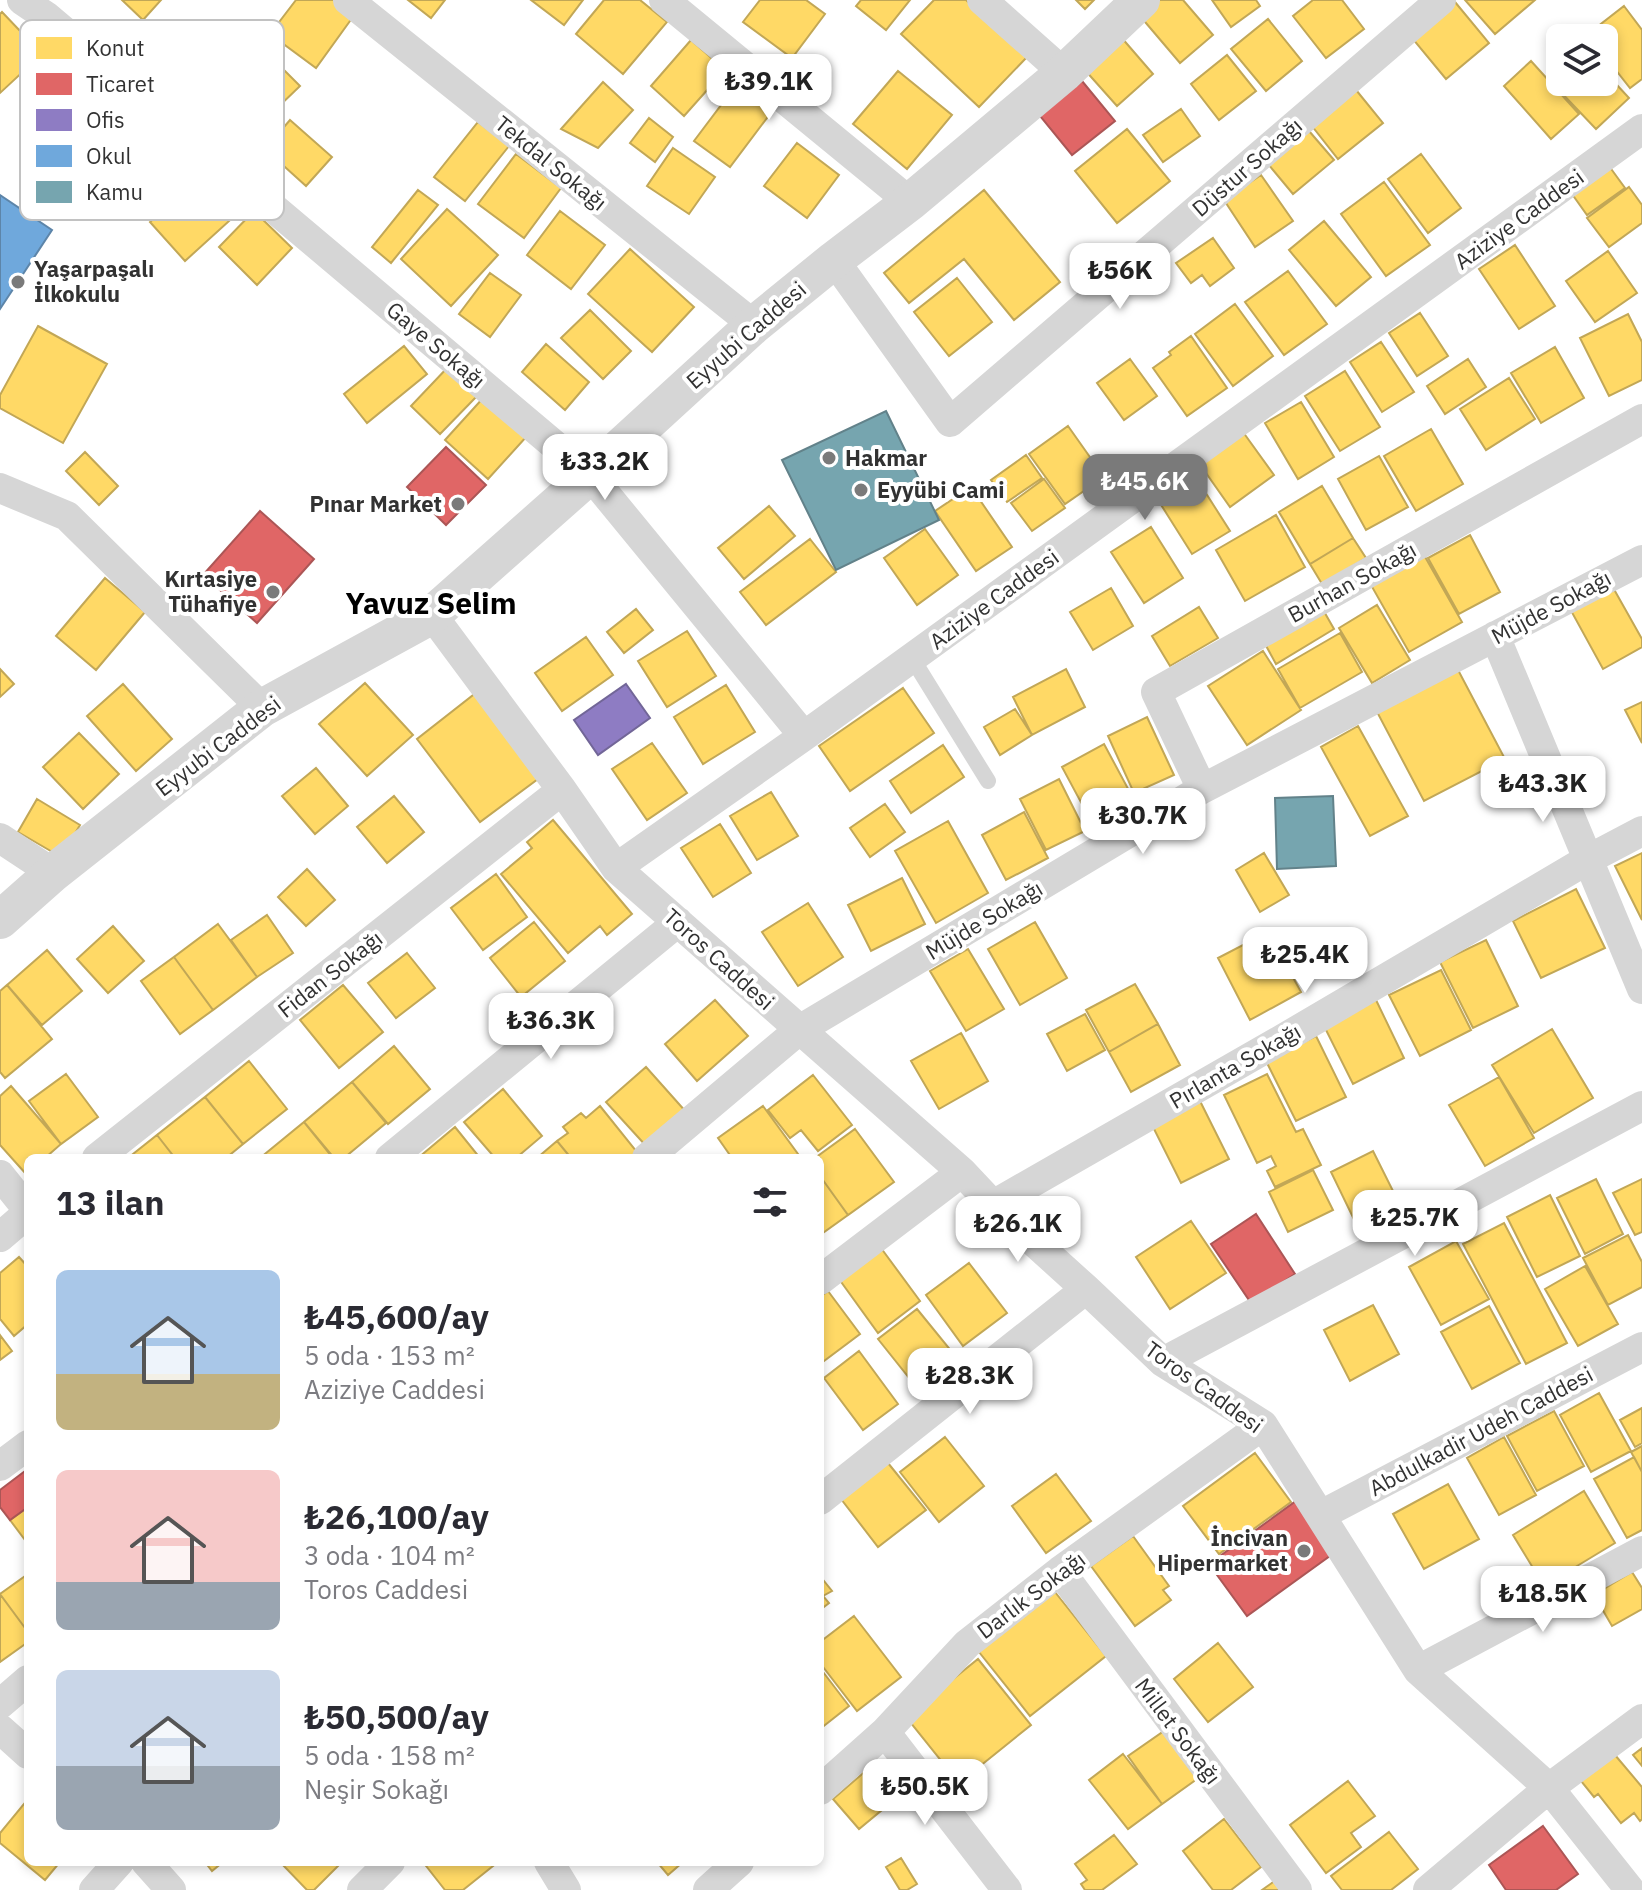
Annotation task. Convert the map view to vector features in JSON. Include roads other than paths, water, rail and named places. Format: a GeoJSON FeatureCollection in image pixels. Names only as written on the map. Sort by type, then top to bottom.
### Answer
{"type":"FeatureCollection","features":[{"type":"Feature","properties":{"kind":"street","name":"Tekdal Sokağı"},"geometry":{"type":"LineString","coordinates":[[348,0],[754,325]]}},
{"type":"Feature","properties":{"kind":"street"},"geometry":{"type":"LineString","coordinates":[[664,0],[910,202]]}},
{"type":"Feature","properties":{"kind":"street"},"geometry":{"type":"LineString","coordinates":[[982,0],[1064,73]]}},
{"type":"Feature","properties":{"kind":"street","name":"Eyyubi Caddesi"},"geometry":{"type":"LineString","coordinates":[[0,920],[53,873],[262,708],[432,615],[754,325],[910,202],[1064,73],[1141,0]]}},
{"type":"Feature","properties":{"kind":"street","name":"Düstur Sokağı"},"geometry":{"type":"LineString","coordinates":[[834,260],[950,422],[1441,0]]}},
{"type":"Feature","properties":{"kind":"street","name":"Gaye Sokağı"},"geometry":{"type":"LineString","coordinates":[[43,6],[59,20]]}},
{"type":"Feature","properties":{"kind":"street","name":"Aziziye Caddesi"},"geometry":{"type":"LineString","coordinates":[[616,868],[804,736],[1642,129]]}},
{"type":"Feature","properties":{"kind":"street","name":"Gaye Sokağı"},"geometry":{"type":"LineString","coordinates":[[284,213],[590,475],[804,736]]}},
{"type":"Feature","properties":{"kind":"street","name":"Burhan Sokağı"},"geometry":{"type":"LineString","coordinates":[[1202,789],[1156,692],[1642,419]]}},
{"type":"Feature","properties":{"kind":"street"},"geometry":{"type":"LineString","coordinates":[[0,488],[67,516],[262,708]]}},
{"type":"Feature","properties":{"kind":"street","name":"Müjde Sokağı"},"geometry":{"type":"LineString","coordinates":[[652,1154],[799,1030],[1202,789],[1642,560]]}},
{"type":"Feature","properties":{"kind":"street","name":"Toros Caddesi"},"geometry":{"type":"LineString","coordinates":[[432,615],[616,868],[962,1172],[993,1205],[1163,1362],[1263,1425],[1418,1670],[1549,1788],[1630,1890]]}},
{"type":"Feature","properties":{"kind":"street"},"geometry":{"type":"LineString","coordinates":[[1495,636],[1642,989]]}},
{"type":"Feature","properties":{"kind":"street","name":"Fidan Sokağı"},"geometry":{"type":"LineString","coordinates":[[102,1154],[562,790]]}},
{"type":"Feature","properties":{"kind":"street","name":"Pırlanta Sokağı"},"geometry":{"type":"LineString","coordinates":[[993,1205],[1642,831]]}},
{"type":"Feature","properties":{"kind":"street"},"geometry":{"type":"LineString","coordinates":[[0,838],[53,873]]}},
{"type":"Feature","properties":{"kind":"street"},"geometry":{"type":"LineString","coordinates":[[395,1154],[678,922]]}},
{"type":"Feature","properties":{"kind":"street"},"geometry":{"type":"LineString","coordinates":[[1163,1362],[1642,1106]]}},
{"type":"Feature","properties":{"kind":"street"},"geometry":{"type":"LineString","coordinates":[[824,1277],[962,1172]]}},
{"type":"Feature","properties":{"kind":"street"},"geometry":{"type":"LineString","coordinates":[[0,1175],[24,1206]]}},
{"type":"Feature","properties":{"kind":"street"},"geometry":{"type":"LineString","coordinates":[[0,1237],[24,1215]]}},
{"type":"Feature","properties":{"kind":"street"},"geometry":{"type":"LineString","coordinates":[[824,1497],[1086,1289]]}},
{"type":"Feature","properties":{"kind":"street","name":"Abdulkadir Udeh Caddesi"},"geometry":{"type":"LineString","coordinates":[[1321,1515],[1642,1347]]}},
{"type":"Feature","properties":{"kind":"street","name":"Darlık Sokağı"},"geometry":{"type":"LineString","coordinates":[[824,1786],[885,1732],[967,1644],[1060,1571],[1263,1425]]}},
{"type":"Feature","properties":{"kind":"street"},"geometry":{"type":"LineString","coordinates":[[0,1466],[24,1448]]}},
{"type":"Feature","properties":{"kind":"street"},"geometry":{"type":"LineString","coordinates":[[1418,1670],[1642,1551]]}},
{"type":"Feature","properties":{"kind":"street","name":"Millet Sokağı"},"geometry":{"type":"LineString","coordinates":[[1060,1571],[1297,1890]]}},
{"type":"Feature","properties":{"kind":"street"},"geometry":{"type":"LineString","coordinates":[[0,1704],[24,1683]]}},
{"type":"Feature","properties":{"kind":"street"},"geometry":{"type":"LineString","coordinates":[[1428,1890],[1549,1788],[1642,1719]]}},
{"type":"Feature","properties":{"kind":"street"},"geometry":{"type":"LineString","coordinates":[[0,1729],[24,1750]]}},
{"type":"Feature","properties":{"kind":"street"},"geometry":{"type":"LineString","coordinates":[[885,1732],[1007,1890]]}},
{"type":"Feature","properties":{"kind":"street"},"geometry":{"type":"LineString","coordinates":[[94,1890],[115,1866]]}},
{"type":"Feature","properties":{"kind":"street"},"geometry":{"type":"LineString","coordinates":[[150,1866],[171,1890]]}},
{"type":"Feature","properties":{"kind":"street"},"geometry":{"type":"LineString","coordinates":[[362,1890],[386,1866]]}},
{"type":"Feature","properties":{"kind":"street"},"geometry":{"type":"LineString","coordinates":[[551,1866],[566,1890]]}},
{"type":"Feature","properties":{"kind":"street"},"geometry":{"type":"LineString","coordinates":[[708,1890],[735,1866]]}},
{"type":"Feature","properties":{"kind":"lane"},"geometry":{"type":"LineString","coordinates":[[912,658],[988,781]]}},
{"type":"Feature","properties":{"kind":"place","name":"Yaşarpaşalı İlkokulu"},"geometry":{"type":"Point","coordinates":[18,282]}},
{"type":"Feature","properties":{"kind":"place","name":"Hakmar"},"geometry":{"type":"Point","coordinates":[829,458]}},
{"type":"Feature","properties":{"kind":"place","name":"Eyyübi Cami"},"geometry":{"type":"Point","coordinates":[861,490]}},
{"type":"Feature","properties":{"kind":"place","name":"Pınar Market"},"geometry":{"type":"Point","coordinates":[458,504]}},
{"type":"Feature","properties":{"kind":"place","name":"Kırtasiye Tühafiye"},"geometry":{"type":"Point","coordinates":[273,592]}},
{"type":"Feature","properties":{"kind":"place","name":"İncivan Hipermarket"},"geometry":{"type":"Point","coordinates":[1304,1551]}},
{"type":"Feature","properties":{"kind":"district","name":"Yavuz Selim"},"geometry":{"type":"Point","coordinates":[431,604]}}]}
